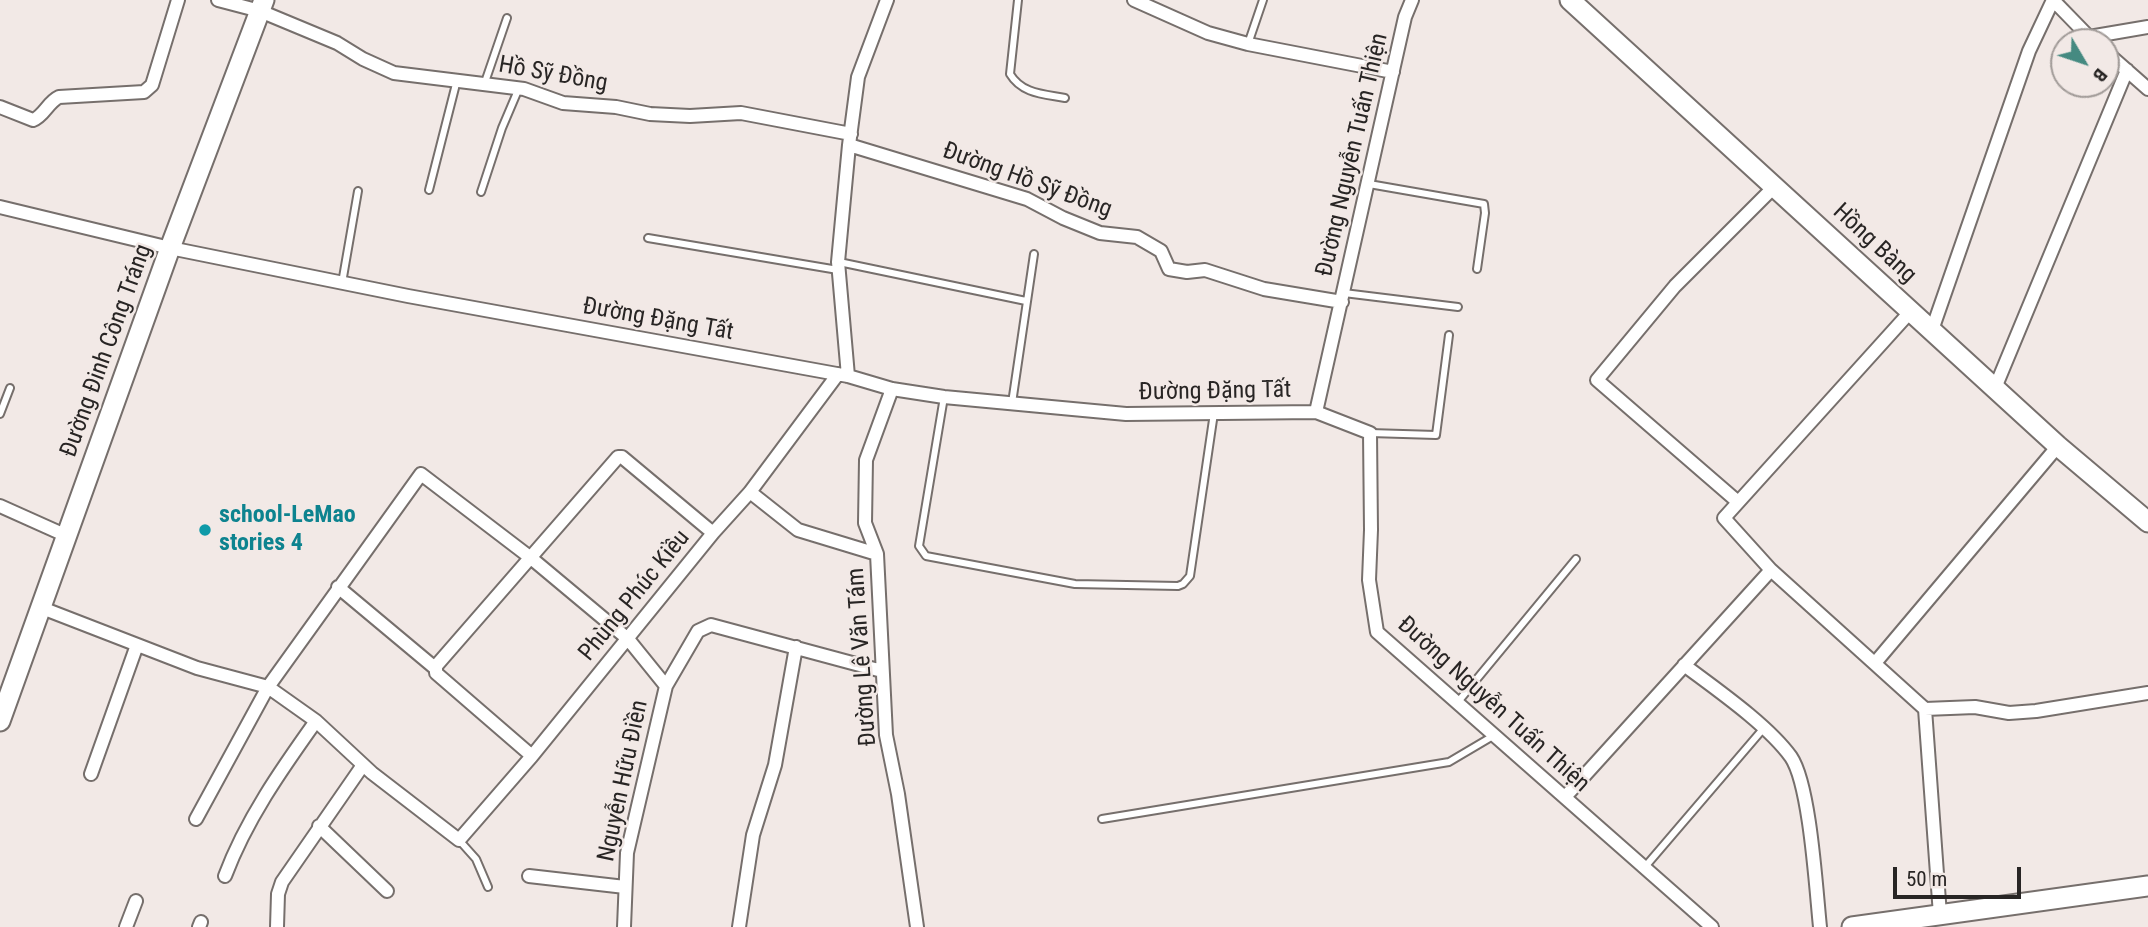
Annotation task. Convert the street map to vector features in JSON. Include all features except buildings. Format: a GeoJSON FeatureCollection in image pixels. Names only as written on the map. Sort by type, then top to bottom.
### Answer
{"type":"FeatureCollection","features":[{"type":"Feature","properties":{"kind":"street"},"geometry":{"type":"LineString","coordinates":[[0,107],[33,120],[38,118],[52,100],[59,97],[145,92],[152,85],[178,0]]}},
{"type":"Feature","properties":{"kind":"street","name":"Hồ Sỹ Đồng"},"geometry":{"type":"LineString","coordinates":[[218,0],[262,5],[394,73],[519,88],[563,103],[616,107],[650,114],[690,116],[741,113],[850,140]]}},
{"type":"Feature","properties":{"kind":"street"},"geometry":{"type":"LineString","coordinates":[[843,375],[838,266],[850,140],[858,77],[887,0]]}},
{"type":"Feature","properties":{"kind":"street"},"geometry":{"type":"LineString","coordinates":[[1134,0],[1208,33],[1248,44],[1393,72]]}},
{"type":"Feature","properties":{"kind":"street","name":"Đường Nguyễn Tuấn Thiện"},"geometry":{"type":"LineString","coordinates":[[1316,412],[1405,17],[1412,0]]}},
{"type":"Feature","properties":{"kind":"street","name":"Hồng Bàng"},"geometry":{"type":"LineString","coordinates":[[1570,0],[2058,446],[2148,522]]}},
{"type":"Feature","properties":{"kind":"street"},"geometry":{"type":"LineString","coordinates":[[1932,330],[2029,51],[2053,0],[2080,28]]}},
{"type":"Feature","properties":{"kind":"street","name":"Đường Đinh Công Tráng"},"geometry":{"type":"LineString","coordinates":[[0,721],[6,688],[42,608],[170,248],[262,5]]}},
{"type":"Feature","properties":{"kind":"street"},"geometry":{"type":"LineString","coordinates":[[2120,34],[2148,27]]}},
{"type":"Feature","properties":{"kind":"street"},"geometry":{"type":"LineString","coordinates":[[2120,64],[2148,89]]}},
{"type":"Feature","properties":{"kind":"street"},"geometry":{"type":"LineString","coordinates":[[1995,388],[2127,70]]}},
{"type":"Feature","properties":{"kind":"street","name":"Đường Hồ Sỹ Đồng"},"geometry":{"type":"LineString","coordinates":[[850,140],[1027,199],[1100,233],[1137,237],[1161,251],[1169,269],[1187,272],[1205,270],[1264,289],[1343,297]]}},
{"type":"Feature","properties":{"kind":"street"},"geometry":{"type":"LineString","coordinates":[[1738,502],[1597,380],[1675,286],[1775,186]]}},
{"type":"Feature","properties":{"kind":"street","name":"Đường Đặng Tất"},"geometry":{"type":"LineString","coordinates":[[0,207],[170,248],[342,283],[843,375],[891,389],[1012,405],[1126,414],[1316,412]]}},
{"type":"Feature","properties":{"kind":"street"},"geometry":{"type":"LineString","coordinates":[[1911,311],[1724,517],[1771,570],[1925,709],[1940,915]]}},
{"type":"Feature","properties":{"kind":"street","name":"Phùng Phúc Kiều"},"geometry":{"type":"LineString","coordinates":[[459,840],[532,756],[843,375]]}},
{"type":"Feature","properties":{"kind":"street","name":"Đường Lê Văn Tám"},"geometry":{"type":"LineString","coordinates":[[891,389],[866,460],[864,523],[877,554],[886,735],[898,794],[917,927]]}},
{"type":"Feature","properties":{"kind":"street"},"geometry":{"type":"LineString","coordinates":[[1316,412],[1370,433]]}},
{"type":"Feature","properties":{"kind":"street","name":"Đường Nguyễn Tuấn Thiện"},"geometry":{"type":"LineString","coordinates":[[1370,433],[1371,530],[1368,580],[1377,632],[1712,927]]}},
{"type":"Feature","properties":{"kind":"street"},"geometry":{"type":"LineString","coordinates":[[1875,663],[2058,446]]}},
{"type":"Feature","properties":{"kind":"street"},"geometry":{"type":"LineString","coordinates":[[435,668],[618,457],[622,457],[713,533]]}},
{"type":"Feature","properties":{"kind":"street"},"geometry":{"type":"LineString","coordinates":[[196,819],[268,687],[421,474],[531,558],[628,639],[666,686]]}},
{"type":"Feature","properties":{"kind":"street"},"geometry":{"type":"LineString","coordinates":[[750,492],[798,530],[877,554]]}},
{"type":"Feature","properties":{"kind":"street"},"geometry":{"type":"LineString","coordinates":[[0,506],[67,536]]}},
{"type":"Feature","properties":{"kind":"street"},"geometry":{"type":"LineString","coordinates":[[1565,797],[1771,570]]}},
{"type":"Feature","properties":{"kind":"street"},"geometry":{"type":"LineString","coordinates":[[338,587],[435,668],[436,673],[532,756]]}},
{"type":"Feature","properties":{"kind":"street"},"geometry":{"type":"LineString","coordinates":[[42,608],[197,668],[268,687],[316,721],[363,765],[459,840]]}},
{"type":"Feature","properties":{"kind":"street","name":"Nguyễn Hữu Điền"},"geometry":{"type":"LineString","coordinates":[[624,927],[627,853],[666,686],[698,631],[711,625],[883,671]]}},
{"type":"Feature","properties":{"kind":"street"},"geometry":{"type":"LineString","coordinates":[[91,774],[137,645]]}},
{"type":"Feature","properties":{"kind":"street"},"geometry":{"type":"LineString","coordinates":[[740,927],[753,835],[775,765],[796,647]]}},
{"type":"Feature","properties":{"kind":"street"},"geometry":{"type":"LineString","coordinates":[[1684,665],[1763,729],[1792,758],[1808,819],[1820,927]]}},
{"type":"Feature","properties":{"kind":"street"},"geometry":{"type":"LineString","coordinates":[[1925,709],[1975,708],[2009,713],[2148,693]]}},
{"type":"Feature","properties":{"kind":"street"},"geometry":{"type":"LineString","coordinates":[[225,876],[234,852],[274,780],[316,721]]}},
{"type":"Feature","properties":{"kind":"street"},"geometry":{"type":"LineString","coordinates":[[277,927],[279,888],[363,765]]}},
{"type":"Feature","properties":{"kind":"street"},"geometry":{"type":"LineString","coordinates":[[319,826],[387,891]]}},
{"type":"Feature","properties":{"kind":"street"},"geometry":{"type":"LineString","coordinates":[[529,876],[625,887]]}},
{"type":"Feature","properties":{"kind":"street"},"geometry":{"type":"LineString","coordinates":[[1852,927],[2148,886]]}},
{"type":"Feature","properties":{"kind":"street"},"geometry":{"type":"LineString","coordinates":[[125,927],[136,901]]}},
{"type":"Feature","properties":{"kind":"lane"},"geometry":{"type":"LineString","coordinates":[[1018,0],[1010,74],[1025,90],[1065,98]]}},
{"type":"Feature","properties":{"kind":"lane"},"geometry":{"type":"LineString","coordinates":[[1248,44],[1263,0]]}},
{"type":"Feature","properties":{"kind":"lane"},"geometry":{"type":"LineString","coordinates":[[484,85],[507,18]]}},
{"type":"Feature","properties":{"kind":"lane"},"geometry":{"type":"LineString","coordinates":[[429,191],[457,80]]}},
{"type":"Feature","properties":{"kind":"lane"},"geometry":{"type":"LineString","coordinates":[[481,192],[502,128],[519,88]]}},
{"type":"Feature","properties":{"kind":"lane"},"geometry":{"type":"LineString","coordinates":[[1369,184],[1483,204],[1485,213],[1477,270]]}},
{"type":"Feature","properties":{"kind":"lane"},"geometry":{"type":"LineString","coordinates":[[342,283],[358,191]]}},
{"type":"Feature","properties":{"kind":"lane"},"geometry":{"type":"LineString","coordinates":[[648,238],[838,266],[1026,302]]}},
{"type":"Feature","properties":{"kind":"lane"},"geometry":{"type":"LineString","coordinates":[[1012,405],[1034,254]]}},
{"type":"Feature","properties":{"kind":"lane"},"geometry":{"type":"LineString","coordinates":[[1343,297],[1458,307]]}},
{"type":"Feature","properties":{"kind":"lane"},"geometry":{"type":"LineString","coordinates":[[1370,433],[1436,435],[1450,335]]}},
{"type":"Feature","properties":{"kind":"lane"},"geometry":{"type":"LineString","coordinates":[[0,414],[10,388]]}},
{"type":"Feature","properties":{"kind":"lane"},"geometry":{"type":"LineString","coordinates":[[944,397],[919,546],[921,552],[926,556],[1075,584],[1178,586],[1187,581],[1190,576],[1214,412]]}},
{"type":"Feature","properties":{"kind":"lane"},"geometry":{"type":"LineString","coordinates":[[1457,703],[1576,559]]}},
{"type":"Feature","properties":{"kind":"lane"},"geometry":{"type":"LineString","coordinates":[[1644,868],[1763,729]]}},
{"type":"Feature","properties":{"kind":"lane"},"geometry":{"type":"LineString","coordinates":[[1102,819],[1449,762],[1493,736]]}},
{"type":"Feature","properties":{"kind":"lane"},"geometry":{"type":"LineString","coordinates":[[459,840],[476,859],[488,887]]}},
{"type":"Feature","properties":{"kind":"place","name":"school-LeMao stories 4"},"geometry":{"type":"Point","coordinates":[205,530]}}]}
